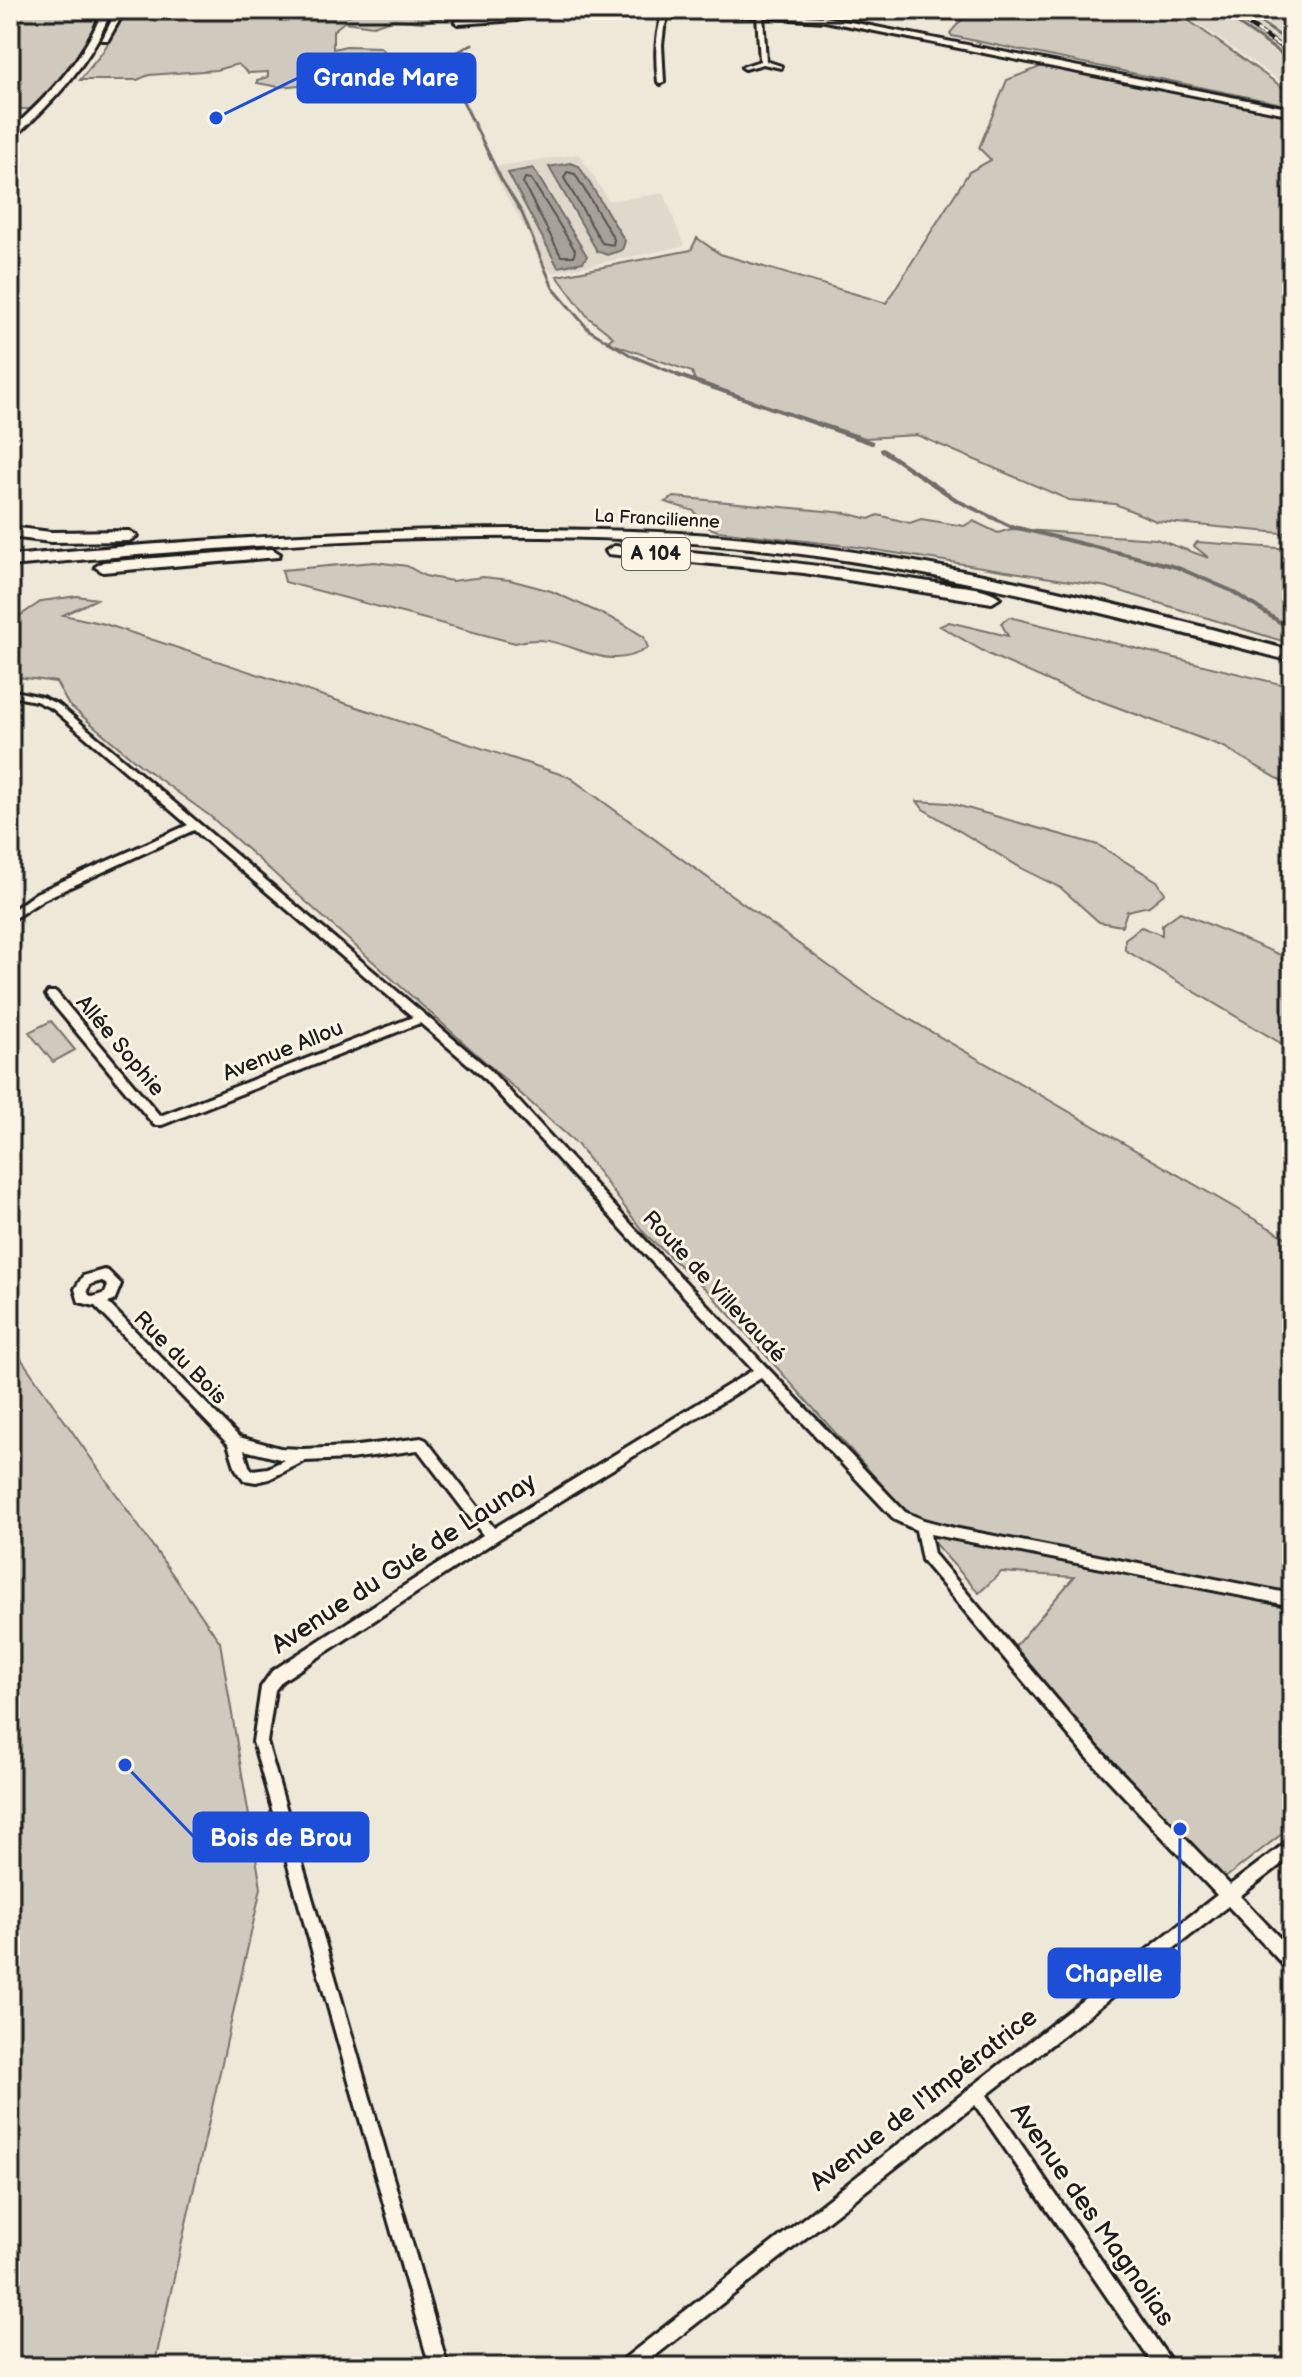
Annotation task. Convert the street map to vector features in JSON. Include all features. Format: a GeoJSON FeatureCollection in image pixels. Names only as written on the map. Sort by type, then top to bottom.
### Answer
{"type":"FeatureCollection","features":[{"type":"Feature","properties":{"kind":"highway"},"geometry":{"type":"LineString","coordinates":[[10,532],[98,537],[300,531],[319,537]]}},
{"type":"Feature","properties":{"kind":"highway","name":"La Francilienne"},"geometry":{"type":"LineString","coordinates":[[10,561],[221,542],[319,537],[560,534],[713,540],[828,553],[944,573],[1085,603],[1292,656]]}},
{"type":"Feature","properties":{"kind":"highway","name":"La Francilienne"},"geometry":{"type":"LineString","coordinates":[[10,576],[355,548],[537,547],[645,553],[872,576],[1096,620],[1200,644],[1292,671]]}},
{"type":"Feature","properties":{"kind":"main road"},"geometry":{"type":"LineString","coordinates":[[10,136],[70,78],[107,10]]}},
{"type":"Feature","properties":{"kind":"main road"},"geometry":{"type":"LineString","coordinates":[[48,100],[76,79],[96,54],[121,10]]}},
{"type":"Feature","properties":{"kind":"main road"},"geometry":{"type":"LineString","coordinates":[[674,10],[825,19],[1292,112]]}},
{"type":"Feature","properties":{"kind":"street"},"geometry":{"type":"LineString","coordinates":[[458,22],[517,18],[552,10]]}},
{"type":"Feature","properties":{"kind":"street"},"geometry":{"type":"LineString","coordinates":[[661,82],[657,46],[660,26],[667,10]]}},
{"type":"Feature","properties":{"kind":"street"},"geometry":{"type":"LineString","coordinates":[[760,15],[763,62]]}},
{"type":"Feature","properties":{"kind":"street"},"geometry":{"type":"LineString","coordinates":[[745,67],[763,62],[779,67]]}},
{"type":"Feature","properties":{"kind":"street","name":"Route de Villevaudé"},"geometry":{"type":"LineString","coordinates":[[10,693],[39,699],[56,707],[486,1073],[900,1516],[922,1526],[1292,1600]]}},
{"type":"Feature","properties":{"kind":"street"},"geometry":{"type":"LineString","coordinates":[[10,917],[40,896],[194,826]]}},
{"type":"Feature","properties":{"kind":"street","name":"Allée Sophie"},"geometry":{"type":"LineString","coordinates":[[52,995],[158,1122]]}},
{"type":"Feature","properties":{"kind":"street","name":"Avenue Allou"},"geometry":{"type":"LineString","coordinates":[[158,1122],[423,1018]]}},
{"type":"Feature","properties":{"kind":"street","name":"Rue du Bois"},"geometry":{"type":"LineString","coordinates":[[99,1302],[234,1441],[260,1452],[300,1457],[421,1444],[492,1536]]}},
{"type":"Feature","properties":{"kind":"street","name":"Avenue du Gué de Launay"},"geometry":{"type":"LineString","coordinates":[[439,2367],[260,1742],[268,1687],[277,1676],[492,1536],[763,1370]]}},
{"type":"Feature","properties":{"kind":"street","name":"Rue du Bois"},"geometry":{"type":"LineString","coordinates":[[234,1441],[243,1469],[249,1476],[259,1477],[273,1472],[300,1457]]}},
{"type":"Feature","properties":{"kind":"street"},"geometry":{"type":"LineString","coordinates":[[922,1526],[927,1556],[1092,1752],[1292,1962]]}},
{"type":"Feature","properties":{"kind":"street","name":"Avenue de l'Impératrice"},"geometry":{"type":"LineString","coordinates":[[627,2367],[1292,1846]]}},
{"type":"Feature","properties":{"kind":"street","name":"Avenue des Magnolias"},"geometry":{"type":"LineString","coordinates":[[976,2093],[1166,2367]]}},
{"type":"Feature","properties":{"kind":"shaded area"},"geometry":{"type":"Polygon","coordinates":[[[10,10],[100,10],[81,52],[30,109],[15,109],[16,76],[10,75],[10,10]]]}},
{"type":"Feature","properties":{"kind":"shaded area"},"geometry":{"type":"Polygon","coordinates":[[[128,10],[324,10],[348,16],[363,10],[444,10],[442,18],[422,22],[394,19],[373,26],[344,22],[333,31],[333,49],[346,46],[380,47],[389,57],[380,77],[279,87],[257,83],[257,80],[268,77],[268,72],[248,73],[238,64],[216,70],[149,75],[137,80],[80,80],[102,53],[128,10]]]}},
{"type":"Feature","properties":{"kind":"shaded area"},"geometry":{"type":"Polygon","coordinates":[[[970,10],[1174,10],[1292,94],[1292,106],[952,36],[950,33],[970,10]]]}},
{"type":"Feature","properties":{"kind":"shaded area"},"geometry":{"type":"Polygon","coordinates":[[[1178,10],[1271,10],[1292,24],[1292,89],[1178,10]]]}},
{"type":"Feature","properties":{"kind":"shaded area"},"geometry":{"type":"Polygon","coordinates":[[[1045,65],[1286,113],[1287,124],[1292,129],[1292,534],[1156,521],[1115,504],[1069,500],[917,435],[865,438],[696,383],[692,372],[607,342],[613,337],[588,317],[557,276],[691,250],[697,238],[720,254],[886,303],[969,172],[991,160],[979,148],[1007,80],[1045,65]]]}},
{"type":"Feature","properties":{"kind":"shaded area"},"geometry":{"type":"Polygon","coordinates":[[[579,154],[609,201],[664,193],[684,246],[551,273],[490,167],[579,154]]]}},
{"type":"Feature","properties":{"kind":"shaded area"},"geometry":{"type":"Polygon","coordinates":[[[674,497],[846,513],[869,519],[878,515],[910,523],[921,519],[964,526],[973,521],[998,533],[1011,529],[1156,539],[1209,558],[1194,546],[1197,542],[1292,549],[1292,644],[1107,587],[857,547],[718,531],[702,525],[694,511],[665,502],[674,497]]]}},
{"type":"Feature","properties":{"kind":"shaded area"},"geometry":{"type":"Polygon","coordinates":[[[375,562],[407,566],[425,576],[452,581],[483,577],[510,580],[551,591],[622,623],[644,637],[648,648],[630,656],[613,658],[551,641],[515,643],[285,582],[282,570],[375,562]]]}},
{"type":"Feature","properties":{"kind":"shaded area"},"geometry":{"type":"Polygon","coordinates":[[[77,596],[97,599],[63,615],[105,624],[569,777],[873,998],[1292,1241],[1292,1826],[1220,1882],[1012,1650],[1074,1577],[1001,1572],[979,1593],[710,1293],[645,1234],[577,1144],[210,816],[140,765],[68,704],[56,682],[10,676],[10,661],[20,642],[15,619],[42,601],[77,596]]]}},
{"type":"Feature","properties":{"kind":"shaded area"},"geometry":{"type":"Polygon","coordinates":[[[1009,617],[1292,687],[1292,787],[1224,747],[1060,686],[990,655],[940,626],[949,622],[1008,636],[1001,623],[1009,617]]]}},
{"type":"Feature","properties":{"kind":"shaded area"},"geometry":{"type":"Polygon","coordinates":[[[917,801],[949,803],[1098,845],[1157,881],[1165,893],[1149,906],[1127,911],[1122,926],[1099,922],[1061,888],[923,809],[917,801]]]}},
{"type":"Feature","properties":{"kind":"shaded area"},"geometry":{"type":"Polygon","coordinates":[[[1180,912],[1292,960],[1292,1050],[1125,950],[1125,939],[1141,927],[1162,935],[1162,925],[1180,912]]]}},
{"type":"Feature","properties":{"kind":"shaded area"},"geometry":{"type":"Polygon","coordinates":[[[51,1021],[75,1050],[53,1062],[29,1032],[51,1021]]]}},
{"type":"Feature","properties":{"kind":"shaded area"},"geometry":{"type":"Polygon","coordinates":[[[10,1343],[220,1642],[261,1888],[154,2367],[10,2367],[10,1343]]]}},
{"type":"Feature","properties":{"kind":"water"},"geometry":{"type":"Polygon","coordinates":[[[570,163],[579,166],[625,241],[622,250],[607,255],[597,251],[549,167],[570,163]]]}},
{"type":"Feature","properties":{"kind":"water"},"geometry":{"type":"Polygon","coordinates":[[[533,168],[587,256],[583,262],[558,267],[508,173],[533,168]]]}},
{"type":"Feature","properties":{"kind":"waterway"},"geometry":{"type":"LineString","coordinates":[[492,10],[499,13]]}},
{"type":"Feature","properties":{"kind":"waterway"},"geometry":{"type":"LineString","coordinates":[[1218,10],[1292,61]]}},
{"type":"Feature","properties":{"kind":"waterway"},"geometry":{"type":"LineString","coordinates":[[1242,10],[1292,44]]}},
{"type":"Feature","properties":{"kind":"waterway"},"geometry":{"type":"LineString","coordinates":[[453,87],[423,72],[472,44]]}},
{"type":"Feature","properties":{"kind":"waterway"},"geometry":{"type":"LineString","coordinates":[[458,91],[501,179],[522,213],[553,288],[589,330],[632,356],[683,377]]}},
{"type":"Feature","properties":{"kind":"waterway"},"geometry":{"type":"LineString","coordinates":[[677,375],[872,443]]}},
{"type":"Feature","properties":{"kind":"waterway"},"geometry":{"type":"LineString","coordinates":[[882,450],[958,501],[1010,526],[1176,567],[1232,591],[1292,630]]}},
{"type":"Feature","properties":{"kind":"railway"},"geometry":{"type":"LineString","coordinates":[[1227,10],[1292,54]]}},
{"type":"Feature","properties":{"kind":"place","name":"Grande Mare"},"geometry":{"type":"Point","coordinates":[216,118]}},
{"type":"Feature","properties":{"kind":"place","name":"Bois de Brou"},"geometry":{"type":"Point","coordinates":[125,1765]}},
{"type":"Feature","properties":{"kind":"place","name":"Chapelle"},"geometry":{"type":"Point","coordinates":[1180,1829]}}]}
